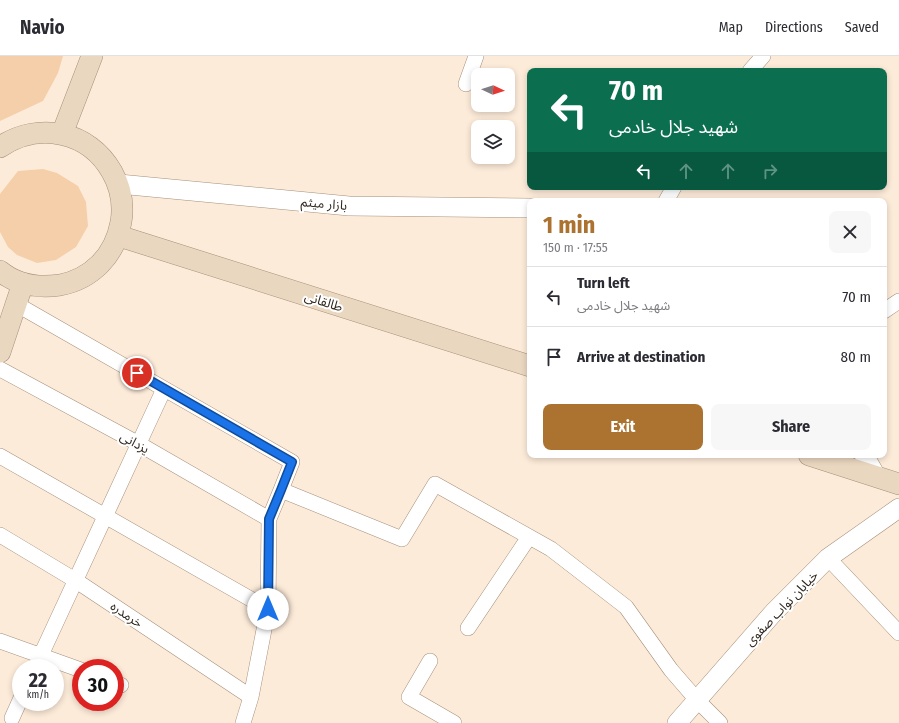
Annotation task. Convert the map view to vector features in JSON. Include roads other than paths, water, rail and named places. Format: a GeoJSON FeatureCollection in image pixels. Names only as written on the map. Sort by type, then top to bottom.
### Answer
{"type":"FeatureCollection","features":[{"type":"Feature","properties":{"kind":"main road"},"geometry":{"type":"LineString","coordinates":[[62,134],[92,56]]}},
{"type":"Feature","properties":{"kind":"main road"},"geometry":{"type":"LineString","coordinates":[[0,147],[20,136],[40,132],[62,134],[86,143],[106,160],[119,184],[123,210],[119,236],[108,256],[91,273],[70,283],[47,287],[23,283],[6,276],[0,271]]}},
{"type":"Feature","properties":{"kind":"main road","name":"طالقانی"},"geometry":{"type":"LineString","coordinates":[[119,236],[527,365]]}},
{"type":"Feature","properties":{"kind":"main road"},"geometry":{"type":"LineString","coordinates":[[0,352],[23,283]]}},
{"type":"Feature","properties":{"kind":"main road"},"geometry":{"type":"LineString","coordinates":[[819,458],[899,484]]}},
{"type":"Feature","properties":{"kind":"street"},"geometry":{"type":"LineString","coordinates":[[466,84],[476,56]]}},
{"type":"Feature","properties":{"kind":"street"},"geometry":{"type":"LineString","coordinates":[[753,68],[763,56]]}},
{"type":"Feature","properties":{"kind":"street","name":"بازار میثم"},"geometry":{"type":"LineString","coordinates":[[119,184],[349,206],[527,208]]}},
{"type":"Feature","properties":{"kind":"street"},"geometry":{"type":"LineString","coordinates":[[887,309],[899,301]]}},
{"type":"Feature","properties":{"kind":"street"},"geometry":{"type":"LineString","coordinates":[[16,304],[292,462],[269,519],[268,609],[251,697],[243,723]]}},
{"type":"Feature","properties":{"kind":"street","name":"یزدانی"},"geometry":{"type":"LineString","coordinates":[[0,369],[139,444],[269,519]]}},
{"type":"Feature","properties":{"kind":"street"},"geometry":{"type":"LineString","coordinates":[[39,659],[164,389]]}},
{"type":"Feature","properties":{"kind":"street"},"geometry":{"type":"LineString","coordinates":[[0,456],[268,609]]}},
{"type":"Feature","properties":{"kind":"street"},"geometry":{"type":"LineString","coordinates":[[866,458],[876,476]]}},
{"type":"Feature","properties":{"kind":"street"},"geometry":{"type":"LineString","coordinates":[[281,490],[402,540],[435,484],[551,549],[626,607],[670,670],[720,723]]}},
{"type":"Feature","properties":{"kind":"street","name":"خیابان نواب صفوی"},"geometry":{"type":"LineString","coordinates":[[677,723],[774,612],[828,558],[899,508]]}},
{"type":"Feature","properties":{"kind":"street","name":"خرمدره"},"geometry":{"type":"LineString","coordinates":[[0,535],[75,580],[251,697]]}},
{"type":"Feature","properties":{"kind":"street"},"geometry":{"type":"LineString","coordinates":[[468,628],[529,537]]}},
{"type":"Feature","properties":{"kind":"street"},"geometry":{"type":"LineString","coordinates":[[828,558],[899,633]]}},
{"type":"Feature","properties":{"kind":"street"},"geometry":{"type":"LineString","coordinates":[[0,641],[33,659]]}},
{"type":"Feature","properties":{"kind":"street"},"geometry":{"type":"LineString","coordinates":[[430,661],[409,697],[454,723]]}},
{"type":"Feature","properties":{"kind":"street"},"geometry":{"type":"LineString","coordinates":[[12,718],[15,711]]}}]}
